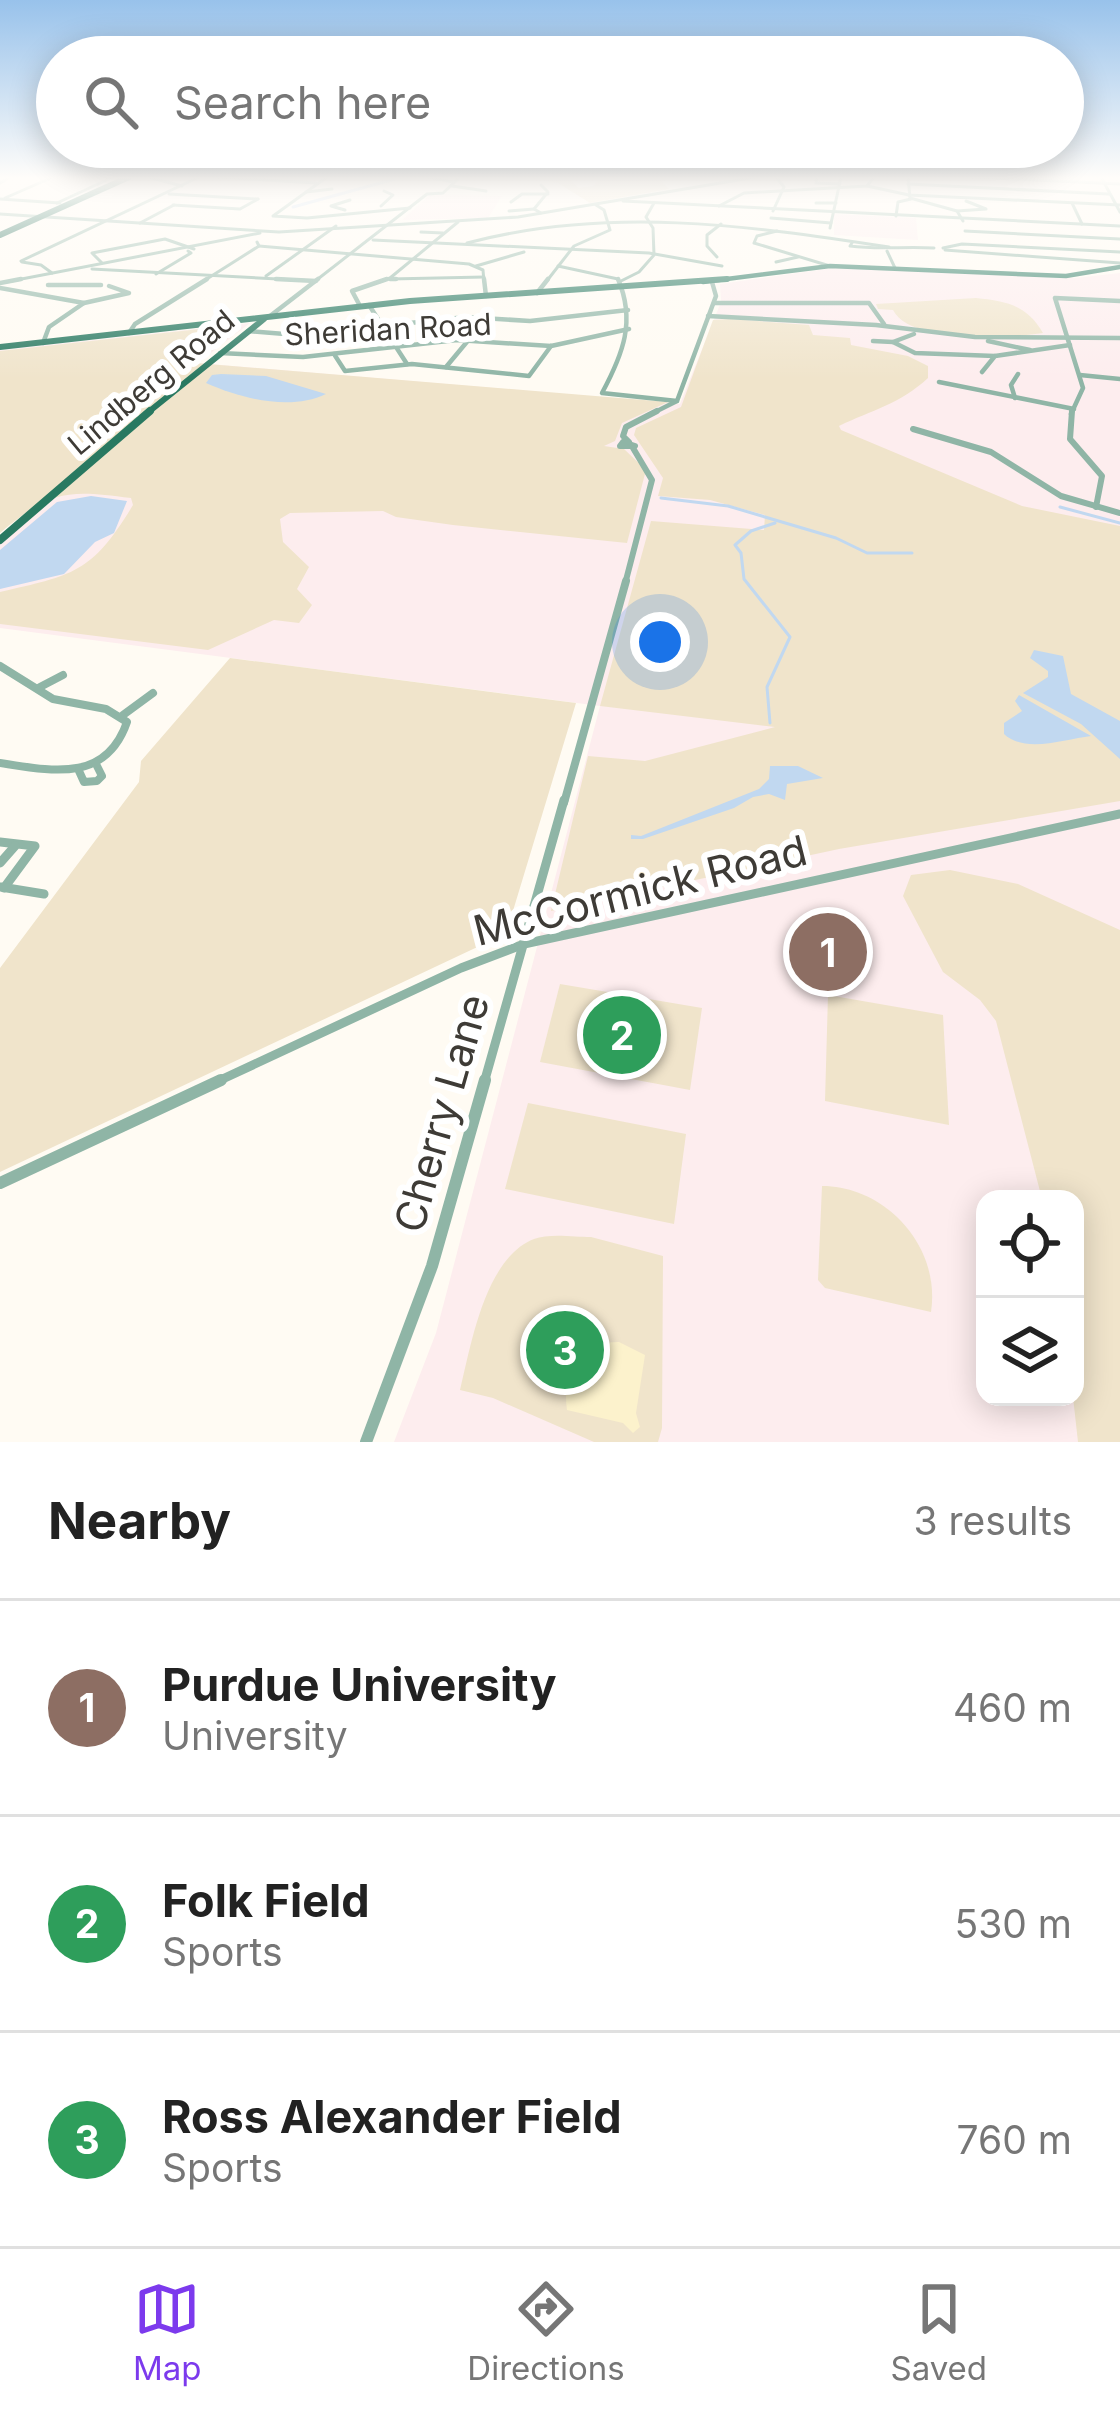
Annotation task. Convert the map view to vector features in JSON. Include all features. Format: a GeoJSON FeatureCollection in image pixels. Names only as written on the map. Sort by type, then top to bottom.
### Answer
{"type":"FeatureCollection","features":[{"type":"Feature","properties":{"kind":"main road"},"geometry":{"type":"LineString","coordinates":[[269,316],[712,282],[830,266],[1075,277],[1106,272],[1120,261]]}},
{"type":"Feature","properties":{"kind":"main road"},"geometry":{"type":"LineString","coordinates":[[1023,274],[1079,275],[1120,261]]}},
{"type":"Feature","properties":{"kind":"main road"},"geometry":{"type":"LineString","coordinates":[[281,308],[280,312],[291,314]]}},
{"type":"Feature","properties":{"kind":"main road","name":"Lindberg Road"},"geometry":{"type":"LineString","coordinates":[[0,540],[255,321],[269,316]]}},
{"type":"Feature","properties":{"kind":"main road"},"geometry":{"type":"LineString","coordinates":[[0,346],[255,321]]}},
{"type":"Feature","properties":{"kind":"main road"},"geometry":{"type":"LineString","coordinates":[[129,332],[255,321]]}},
{"type":"Feature","properties":{"kind":"street"},"geometry":{"type":"LineString","coordinates":[[54,244],[21,261],[41,265],[54,276]]}},
{"type":"Feature","properties":{"kind":"street"},"geometry":{"type":"LineString","coordinates":[[117,244],[120,247]]}},
{"type":"Feature","properties":{"kind":"street"},"geometry":{"type":"LineString","coordinates":[[103,264],[92,253],[135,244]]}},
{"type":"Feature","properties":{"kind":"street"},"geometry":{"type":"LineString","coordinates":[[178,244],[190,249]]}},
{"type":"Feature","properties":{"kind":"street"},"geometry":{"type":"LineString","coordinates":[[0,285],[216,244]]}},
{"type":"Feature","properties":{"kind":"street"},"geometry":{"type":"LineString","coordinates":[[264,278],[312,244]]}},
{"type":"Feature","properties":{"kind":"street","name":"Lindberg Road"},"geometry":{"type":"LineString","coordinates":[[269,316],[367,244]]}},
{"type":"Feature","properties":{"kind":"street"},"geometry":{"type":"LineString","coordinates":[[388,279],[431,244]]}},
{"type":"Feature","properties":{"kind":"street"},"geometry":{"type":"LineString","coordinates":[[479,244],[653,253],[722,266]]}},
{"type":"Feature","properties":{"kind":"street"},"geometry":{"type":"LineString","coordinates":[[537,293],[571,249],[581,244]]}},
{"type":"Feature","properties":{"kind":"street"},"geometry":{"type":"LineString","coordinates":[[559,266],[618,279],[639,272],[653,253],[652,244]]}},
{"type":"Feature","properties":{"kind":"street"},"geometry":{"type":"LineString","coordinates":[[707,244],[718,257]]}},
{"type":"Feature","properties":{"kind":"street"},"geometry":{"type":"LineString","coordinates":[[758,244],[767,250],[804,250]]}},
{"type":"Feature","properties":{"kind":"street"},"geometry":{"type":"LineString","coordinates":[[802,244],[830,266]]}},
{"type":"Feature","properties":{"kind":"street"},"geometry":{"type":"LineString","coordinates":[[850,244],[1120,261]]}},
{"type":"Feature","properties":{"kind":"street"},"geometry":{"type":"LineString","coordinates":[[940,250],[967,244]]}},
{"type":"Feature","properties":{"kind":"street"},"geometry":{"type":"LineString","coordinates":[[968,244],[973,272]]}},
{"type":"Feature","properties":{"kind":"street"},"geometry":{"type":"LineString","coordinates":[[975,244],[1066,249],[1120,261]]}},
{"type":"Feature","properties":{"kind":"street"},"geometry":{"type":"LineString","coordinates":[[1064,244],[1079,275]]}},
{"type":"Feature","properties":{"kind":"street"},"geometry":{"type":"LineString","coordinates":[[129,332],[259,246],[476,266],[531,250]]}},
{"type":"Feature","properties":{"kind":"street"},"geometry":{"type":"LineString","coordinates":[[1016,246],[1023,274]]}},
{"type":"Feature","properties":{"kind":"street"},"geometry":{"type":"LineString","coordinates":[[156,274],[191,253],[190,249]]}},
{"type":"Feature","properties":{"kind":"street"},"geometry":{"type":"LineString","coordinates":[[888,249],[896,268]]}},
{"type":"Feature","properties":{"kind":"street"},"geometry":{"type":"LineString","coordinates":[[776,262],[804,250]]}},
{"type":"Feature","properties":{"kind":"street"},"geometry":{"type":"LineString","coordinates":[[476,266],[484,277],[485,296]]}},
{"type":"Feature","properties":{"kind":"street"},"geometry":{"type":"LineString","coordinates":[[89,267],[209,278],[318,281]]}},
{"type":"Feature","properties":{"kind":"street"},"geometry":{"type":"LineString","coordinates":[[48,285],[54,276]]}},
{"type":"Feature","properties":{"kind":"street"},"geometry":{"type":"LineString","coordinates":[[360,306],[353,290],[388,279],[484,277]]}},
{"type":"Feature","properties":{"kind":"street"},"geometry":{"type":"LineString","coordinates":[[618,279],[624,288],[629,329],[626,346],[602,393],[677,401],[714,303],[712,282]]}},
{"type":"Feature","properties":{"kind":"street"},"geometry":{"type":"LineString","coordinates":[[0,285],[84,303]]}},
{"type":"Feature","properties":{"kind":"street"},"geometry":{"type":"LineString","coordinates":[[33,293],[48,285],[100,285]]}},
{"type":"Feature","properties":{"kind":"street"},"geometry":{"type":"LineString","coordinates":[[45,340],[49,327],[84,303],[129,293],[109,286]]}},
{"type":"Feature","properties":{"kind":"street"},"geometry":{"type":"LineString","coordinates":[[1096,507],[1103,480],[1070,439],[1074,410],[1082,395],[1080,375],[1055,298],[1120,301]]}},
{"type":"Feature","properties":{"kind":"street"},"geometry":{"type":"LineString","coordinates":[[714,303],[869,302],[884,326]]}},
{"type":"Feature","properties":{"kind":"street"},"geometry":{"type":"LineString","coordinates":[[369,305],[407,364]]}},
{"type":"Feature","properties":{"kind":"street"},"geometry":{"type":"LineString","coordinates":[[248,331],[298,335],[628,310]]}},
{"type":"Feature","properties":{"kind":"street"},"geometry":{"type":"LineString","coordinates":[[708,316],[884,326],[981,338],[1066,334],[1120,338]]}},
{"type":"Feature","properties":{"kind":"street"},"geometry":{"type":"LineString","coordinates":[[446,368],[487,318]]}},
{"type":"Feature","properties":{"kind":"street","name":"Sheridan Road"},"geometry":{"type":"LineString","coordinates":[[218,352],[290,357],[469,340],[551,346],[629,329]]}},
{"type":"Feature","properties":{"kind":"street"},"geometry":{"type":"LineString","coordinates":[[892,342],[914,334],[977,339],[1030,350]]}},
{"type":"Feature","properties":{"kind":"street"},"geometry":{"type":"LineString","coordinates":[[873,341],[892,342],[915,353],[995,356],[1070,345]]}},
{"type":"Feature","properties":{"kind":"street"},"geometry":{"type":"LineString","coordinates":[[334,354],[345,370],[407,364],[533,375],[551,346]]}},
{"type":"Feature","properties":{"kind":"street"},"geometry":{"type":"LineString","coordinates":[[982,372],[995,356]]}},
{"type":"Feature","properties":{"kind":"street"},"geometry":{"type":"LineString","coordinates":[[1015,400],[1011,386],[1018,374]]}},
{"type":"Feature","properties":{"kind":"street"},"geometry":{"type":"LineString","coordinates":[[1080,375],[1120,379]]}},
{"type":"Feature","properties":{"kind":"street"},"geometry":{"type":"LineString","coordinates":[[939,382],[1074,410]]}},
{"type":"Feature","properties":{"kind":"street","name":"Cherry Lane"},"geometry":{"type":"LineString","coordinates":[[366,1442],[413,1324],[652,489],[650,471],[630,447],[625,428],[677,401]]}},
{"type":"Feature","properties":{"kind":"street"},"geometry":{"type":"LineString","coordinates":[[913,429],[991,452],[1061,496],[1120,513]]}},
{"type":"Feature","properties":{"kind":"street"},"geometry":{"type":"LineString","coordinates":[[0,667],[61,702],[123,715],[153,693]]}},
{"type":"Feature","properties":{"kind":"street"},"geometry":{"type":"LineString","coordinates":[[40,687],[63,675]]}},
{"type":"Feature","properties":{"kind":"street"},"geometry":{"type":"LineString","coordinates":[[0,764],[79,771],[96,764],[124,734],[123,715]]}},
{"type":"Feature","properties":{"kind":"street"},"geometry":{"type":"LineString","coordinates":[[79,771],[84,782],[97,781],[102,776],[96,764]]}},
{"type":"Feature","properties":{"kind":"street","name":"McCormick Road"},"geometry":{"type":"LineString","coordinates":[[0,1183],[442,976],[524,944],[1120,814]]}},
{"type":"Feature","properties":{"kind":"street"},"geometry":{"type":"LineString","coordinates":[[0,842],[32,844],[35,850],[2,887]]}},
{"type":"Feature","properties":{"kind":"street"},"geometry":{"type":"LineString","coordinates":[[0,863],[15,845]]}},
{"type":"Feature","properties":{"kind":"street"},"geometry":{"type":"LineString","coordinates":[[2,887],[44,894]]}},
{"type":"Feature","properties":{"kind":"shaded area"},"geometry":{"type":"Polygon","coordinates":[[[833,268],[1075,278],[1120,273],[1120,1442],[394,1442],[436,1333],[600,706],[0,628],[0,544],[49,501],[0,495],[0,350],[250,323],[198,363],[680,404],[721,302],[720,284],[833,268]]]}},
{"type":"Feature","properties":{"kind":"shaded area"},"geometry":{"type":"Polygon","coordinates":[[[976,298],[1015,306],[1043,333],[939,334],[919,329],[876,304],[976,298]]]}},
{"type":"Feature","properties":{"kind":"shaded area"},"geometry":{"type":"Polygon","coordinates":[[[713,320],[809,325],[813,335],[850,338],[851,345],[908,356],[928,366],[928,378],[917,387],[839,426],[841,430],[1022,506],[1120,526],[1120,801],[839,849],[551,911],[588,756],[645,761],[775,727],[600,706],[651,521],[764,530],[765,515],[710,500],[658,496],[663,478],[634,435],[636,428],[681,407],[713,320]]]}},
{"type":"Feature","properties":{"kind":"shaded area"},"geometry":{"type":"Polygon","coordinates":[[[209,328],[240,329],[196,363],[668,402],[622,423],[615,441],[604,446],[624,449],[646,470],[627,543],[453,525],[383,511],[290,513],[280,519],[283,542],[309,567],[297,589],[312,605],[299,623],[274,620],[208,650],[0,624],[0,592],[79,568],[105,545],[133,505],[131,498],[108,495],[60,496],[32,509],[0,533],[0,351],[209,328]]]}},
{"type":"Feature","properties":{"kind":"shaded area"},"geometry":{"type":"Polygon","coordinates":[[[230,658],[576,703],[509,924],[488,942],[0,1172],[0,968],[139,782],[141,761],[230,658]]]}},
{"type":"Feature","properties":{"kind":"shaded area"},"geometry":{"type":"Polygon","coordinates":[[[950,870],[1018,884],[1120,930],[1120,1442],[1078,1442],[1074,1406],[1084,1406],[1084,1190],[1040,1190],[996,1021],[980,1000],[943,972],[903,896],[911,875],[950,870]]]}},
{"type":"Feature","properties":{"kind":"shaded area"},"geometry":{"type":"Polygon","coordinates":[[[560,984],[702,1008],[690,1090],[540,1062],[560,984]]]}},
{"type":"Feature","properties":{"kind":"shaded area"},"geometry":{"type":"Polygon","coordinates":[[[828,995],[943,1015],[949,1125],[825,1101],[828,995]]]}},
{"type":"Feature","properties":{"kind":"shaded area"},"geometry":{"type":"Polygon","coordinates":[[[528,1103],[686,1134],[674,1224],[505,1189],[528,1103]]]}},
{"type":"Feature","properties":{"kind":"shaded area"},"geometry":{"type":"Polygon","coordinates":[[[822,1186],[867,1197],[904,1225],[927,1265],[931,1312],[825,1288],[818,1280],[822,1186]]]}},
{"type":"Feature","properties":{"kind":"shaded area"},"geometry":{"type":"Polygon","coordinates":[[[591,1237],[663,1256],[662,1428],[658,1442],[594,1442],[493,1398],[460,1390],[475,1327],[503,1264],[534,1239],[591,1237]]]}},
{"type":"Feature","properties":{"kind":"sand"},"geometry":{"type":"Polygon","coordinates":[[[619,1342],[645,1355],[636,1413],[640,1427],[633,1433],[623,1423],[567,1410],[567,1384],[575,1362],[592,1347],[619,1342]]]}},
{"type":"Feature","properties":{"kind":"water"},"geometry":{"type":"Polygon","coordinates":[[[212,375],[266,376],[326,394],[298,402],[251,398],[206,383],[212,375]]]}},
{"type":"Feature","properties":{"kind":"water"},"geometry":{"type":"Polygon","coordinates":[[[91,496],[127,501],[114,533],[95,542],[64,574],[0,589],[0,550],[57,502],[91,496]]]}},
{"type":"Feature","properties":{"kind":"water"},"geometry":{"type":"Polygon","coordinates":[[[1034,650],[1063,656],[1071,694],[1120,721],[1120,759],[1081,724],[1023,693],[1048,677],[1048,671],[1030,658],[1034,650]]]}},
{"type":"Feature","properties":{"kind":"water"},"geometry":{"type":"Polygon","coordinates":[[[1019,695],[1091,736],[1046,744],[1013,740],[1004,734],[1004,723],[1022,711],[1015,701],[1019,695]]]}},
{"type":"Feature","properties":{"kind":"water"},"geometry":{"type":"Polygon","coordinates":[[[770,766],[798,766],[823,778],[787,784],[785,800],[769,794],[753,797],[734,808],[643,839],[631,839],[631,835],[641,836],[759,789],[769,779],[770,766]]]}},
{"type":"Feature","properties":{"kind":"waterway"},"geometry":{"type":"LineString","coordinates":[[661,498],[728,506],[836,538],[867,553],[912,553]]}},
{"type":"Feature","properties":{"kind":"waterway"},"geometry":{"type":"LineString","coordinates":[[1060,507],[1120,523]]}},
{"type":"Feature","properties":{"kind":"waterway"},"geometry":{"type":"LineString","coordinates":[[770,723],[767,687],[790,637],[744,579],[741,553],[735,545],[751,531],[775,523]]}},
{"type":"Feature","properties":{"kind":"place","name":"Purdue University"},"geometry":{"type":"Point","coordinates":[828,952]}},
{"type":"Feature","properties":{"kind":"place","name":"Folk Field"},"geometry":{"type":"Point","coordinates":[622,1035]}},
{"type":"Feature","properties":{"kind":"place","name":"Ross Alexander Field"},"geometry":{"type":"Point","coordinates":[565,1350]}}]}
